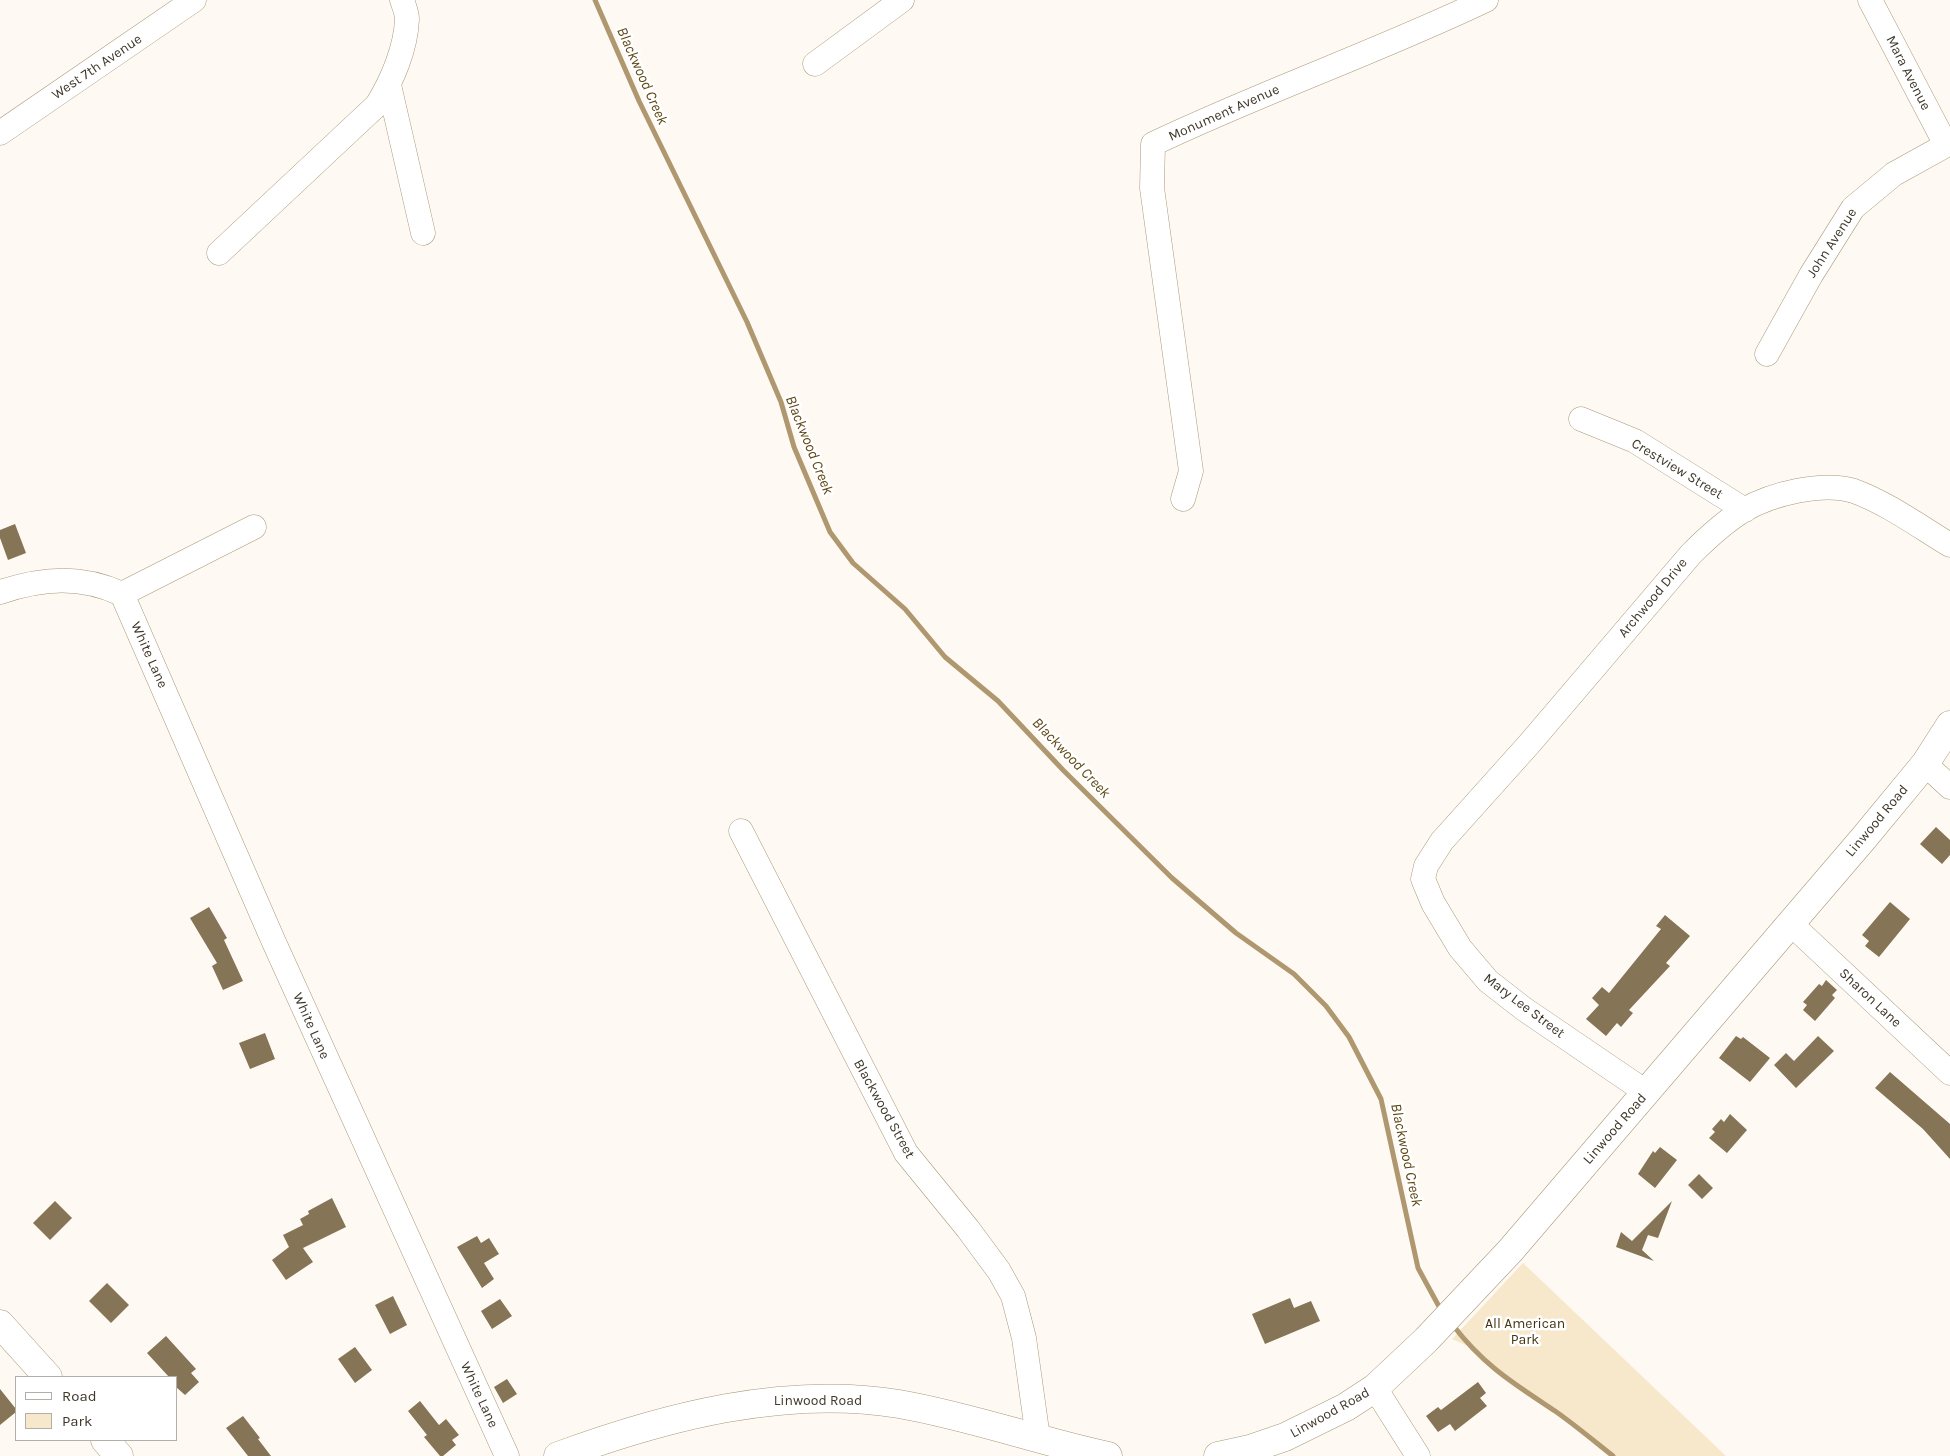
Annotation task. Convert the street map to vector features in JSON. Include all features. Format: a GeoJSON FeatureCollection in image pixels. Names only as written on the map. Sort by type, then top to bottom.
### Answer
{"type":"FeatureCollection","features":[{"type":"Feature","properties":{"kind":"main road","name":"Linwood Road"},"geometry":{"type":"LineString","coordinates":[[1218,1456],[1250,1449],[1285,1438],[1346,1407],[1375,1388],[1426,1340],[1510,1251],[1790,924],[1925,764],[1950,725]]}},
{"type":"Feature","properties":{"kind":"main road"},"geometry":{"type":"LineString","coordinates":[[0,1324],[47,1376]]}},
{"type":"Feature","properties":{"kind":"main road","name":"Linwood Road"},"geometry":{"type":"LineString","coordinates":[[558,1456],[639,1429],[692,1416],[769,1401],[842,1398],[898,1404],[1107,1456]]}},
{"type":"Feature","properties":{"kind":"main road"},"geometry":{"type":"LineString","coordinates":[[106,1441],[119,1456]]}},
{"type":"Feature","properties":{"kind":"street","name":"West 7th Avenue"},"geometry":{"type":"LineString","coordinates":[[0,133],[194,0]]}},
{"type":"Feature","properties":{"kind":"street"},"geometry":{"type":"LineString","coordinates":[[219,253],[377,105],[394,74],[407,18],[402,0]]}},
{"type":"Feature","properties":{"kind":"street"},"geometry":{"type":"LineString","coordinates":[[815,64],[902,0]]}},
{"type":"Feature","properties":{"kind":"street","name":"Monument Avenue"},"geometry":{"type":"LineString","coordinates":[[1183,499],[1191,471],[1152,188],[1153,144],[1209,117],[1432,26],[1486,0]]}},
{"type":"Feature","properties":{"kind":"street","name":"Mara Avenue"},"geometry":{"type":"LineString","coordinates":[[1870,0],[1948,144]]}},
{"type":"Feature","properties":{"kind":"street"},"geometry":{"type":"LineString","coordinates":[[394,74],[423,233]]}},
{"type":"Feature","properties":{"kind":"street","name":"John Avenue"},"geometry":{"type":"LineString","coordinates":[[1767,354],[1811,275],[1854,208],[1894,174],[1948,144]]}},
{"type":"Feature","properties":{"kind":"street","name":"Crestview Street"},"geometry":{"type":"LineString","coordinates":[[1581,419],[1635,441],[1745,510]]}},
{"type":"Feature","properties":{"kind":"street","name":"Archwood Drive"},"geometry":{"type":"LineString","coordinates":[[1426,866],[1442,841],[1530,743],[1691,554],[1714,532],[1745,510],[1785,494],[1808,489],[1829,487],[1853,491],[1950,545]]}},
{"type":"Feature","properties":{"kind":"street"},"geometry":{"type":"LineString","coordinates":[[0,592],[36,582],[73,580],[86,581],[122,594],[254,527]]}},
{"type":"Feature","properties":{"kind":"street","name":"White Lane"},"geometry":{"type":"LineString","coordinates":[[122,594],[277,949],[506,1456]]}},
{"type":"Feature","properties":{"kind":"street"},"geometry":{"type":"LineString","coordinates":[[1925,764],[1950,786]]}},
{"type":"Feature","properties":{"kind":"street","name":"Blackwood Street"},"geometry":{"type":"LineString","coordinates":[[740,831],[906,1153],[1000,1271],[1013,1296],[1025,1347],[1038,1438]]}},
{"type":"Feature","properties":{"kind":"street","name":"Mary Lee Street"},"geometry":{"type":"LineString","coordinates":[[1426,866],[1423,879],[1433,903],[1473,966],[1488,981],[1524,1009],[1646,1092]]}},
{"type":"Feature","properties":{"kind":"street","name":"Sharon Lane"},"geometry":{"type":"LineString","coordinates":[[1790,924],[1950,1073]]}},
{"type":"Feature","properties":{"kind":"street"},"geometry":{"type":"LineString","coordinates":[[1375,1388],[1418,1456]]}},
{"type":"Feature","properties":{"kind":"green space","name":"All American Park"},"geometry":{"type":"Polygon","coordinates":[[[1523,1263],[1726,1456],[1613,1456],[1557,1413],[1503,1377],[1470,1347],[1452,1339],[1523,1263]]]}},
{"type":"Feature","properties":{"kind":"building"},"geometry":{"type":"Polygon","coordinates":[[[15,524],[26,553],[8,560],[0,538],[0,530],[15,524]]]}},
{"type":"Feature","properties":{"kind":"building"},"geometry":{"type":"Polygon","coordinates":[[[1936,827],[1950,840],[1950,855],[1942,864],[1920,844],[1936,827]]]}},
{"type":"Feature","properties":{"kind":"building"},"geometry":{"type":"Polygon","coordinates":[[[1890,902],[1910,919],[1879,957],[1865,946],[1869,941],[1862,935],[1890,902]]]}},
{"type":"Feature","properties":{"kind":"building"},"geometry":{"type":"Polygon","coordinates":[[[209,907],[227,938],[224,940],[243,981],[223,990],[212,966],[217,963],[190,918],[209,907]]]}},
{"type":"Feature","properties":{"kind":"building"},"geometry":{"type":"Polygon","coordinates":[[[1665,915],[1690,936],[1666,963],[1670,966],[1629,1010],[1633,1013],[1621,1027],[1617,1023],[1606,1036],[1586,1019],[1599,1005],[1592,998],[1602,987],[1609,993],[1661,929],[1656,926],[1665,915]]]}},
{"type":"Feature","properties":{"kind":"building"},"geometry":{"type":"Polygon","coordinates":[[[1826,980],[1837,990],[1832,995],[1835,998],[1815,1021],[1803,1010],[1807,1005],[1803,1002],[1819,984],[1822,986],[1826,980]]]}},
{"type":"Feature","properties":{"kind":"building"},"geometry":{"type":"Polygon","coordinates":[[[265,1033],[275,1059],[250,1069],[239,1043],[265,1033]]]}},
{"type":"Feature","properties":{"kind":"building"},"geometry":{"type":"Polygon","coordinates":[[[1736,1036],[1741,1039],[1743,1037],[1770,1058],[1750,1082],[1719,1058],[1736,1036]]]}},
{"type":"Feature","properties":{"kind":"building"},"geometry":{"type":"Polygon","coordinates":[[[1818,1036],[1834,1051],[1796,1088],[1774,1065],[1786,1053],[1794,1061],[1818,1036]]]}},
{"type":"Feature","properties":{"kind":"building"},"geometry":{"type":"Polygon","coordinates":[[[1890,1072],[1950,1124],[1950,1159],[1923,1129],[1875,1088],[1890,1072]]]}},
{"type":"Feature","properties":{"kind":"building"},"geometry":{"type":"Polygon","coordinates":[[[1730,1114],[1747,1130],[1727,1153],[1709,1138],[1715,1132],[1712,1129],[1721,1119],[1724,1122],[1730,1114]]]}},
{"type":"Feature","properties":{"kind":"building"},"geometry":{"type":"Polygon","coordinates":[[[1660,1147],[1677,1160],[1655,1188],[1638,1174],[1653,1151],[1655,1153],[1660,1147]]]}},
{"type":"Feature","properties":{"kind":"building"},"geometry":{"type":"Polygon","coordinates":[[[1699,1174],[1713,1188],[1702,1199],[1688,1185],[1699,1174]]]}},
{"type":"Feature","properties":{"kind":"building"},"geometry":{"type":"Polygon","coordinates":[[[332,1198],[346,1227],[303,1248],[313,1262],[286,1280],[272,1260],[289,1247],[283,1235],[303,1225],[300,1219],[309,1214],[308,1211],[332,1198]]]}},
{"type":"Feature","properties":{"kind":"building"},"geometry":{"type":"Polygon","coordinates":[[[55,1201],[72,1218],[50,1240],[33,1223],[55,1201]]]}},
{"type":"Feature","properties":{"kind":"building"},"geometry":{"type":"Polygon","coordinates":[[[1672,1201],[1658,1238],[1648,1235],[1642,1250],[1654,1261],[1616,1247],[1621,1232],[1632,1241],[1672,1201]]]}},
{"type":"Feature","properties":{"kind":"building"},"geometry":{"type":"Polygon","coordinates":[[[477,1236],[481,1243],[489,1238],[499,1254],[484,1263],[494,1279],[482,1288],[457,1247],[477,1236]]]}},
{"type":"Feature","properties":{"kind":"building"},"geometry":{"type":"Polygon","coordinates":[[[107,1283],[129,1305],[111,1323],[89,1301],[107,1283]]]}},
{"type":"Feature","properties":{"kind":"building"},"geometry":{"type":"Polygon","coordinates":[[[393,1296],[407,1325],[390,1334],[375,1305],[393,1296]]]}},
{"type":"Feature","properties":{"kind":"building"},"geometry":{"type":"Polygon","coordinates":[[[1290,1298],[1294,1308],[1311,1301],[1320,1321],[1265,1344],[1252,1314],[1290,1298]]]}},
{"type":"Feature","properties":{"kind":"building"},"geometry":{"type":"Polygon","coordinates":[[[500,1299],[512,1316],[492,1329],[481,1311],[500,1299]]]}},
{"type":"Feature","properties":{"kind":"building"},"geometry":{"type":"Polygon","coordinates":[[[166,1336],[196,1369],[191,1373],[199,1382],[185,1395],[178,1389],[178,1376],[168,1376],[147,1353],[166,1336]]]}},
{"type":"Feature","properties":{"kind":"building"},"geometry":{"type":"Polygon","coordinates":[[[355,1347],[372,1370],[355,1383],[338,1359],[355,1347]]]}},
{"type":"Feature","properties":{"kind":"building"},"geometry":{"type":"Polygon","coordinates":[[[507,1379],[517,1394],[503,1403],[494,1387],[507,1379]]]}},
{"type":"Feature","properties":{"kind":"building"},"geometry":{"type":"Polygon","coordinates":[[[1478,1382],[1486,1393],[1480,1398],[1487,1406],[1455,1431],[1450,1424],[1438,1432],[1426,1416],[1438,1407],[1441,1410],[1478,1382]]]}},
{"type":"Feature","properties":{"kind":"building"},"geometry":{"type":"Polygon","coordinates":[[[0,1389],[15,1408],[15,1413],[0,1425],[0,1389]]]}},
{"type":"Feature","properties":{"kind":"building"},"geometry":{"type":"Polygon","coordinates":[[[420,1401],[439,1425],[446,1419],[459,1435],[452,1440],[456,1445],[443,1456],[440,1456],[424,1437],[427,1435],[408,1411],[420,1401]]]}},
{"type":"Feature","properties":{"kind":"building"},"geometry":{"type":"Polygon","coordinates":[[[243,1416],[271,1456],[248,1456],[226,1428],[243,1416]]]}},
{"type":"Feature","properties":{"kind":"waterway","name":"Blackwood Creek"},"geometry":{"type":"LineString","coordinates":[[595,0],[639,101],[747,322],[781,402],[794,447],[830,532],[853,563],[905,609],[945,657],[998,701],[1063,770],[1172,878],[1236,933],[1294,974],[1326,1006],[1349,1037],[1381,1099],[1418,1268],[1442,1312]]}},
{"type":"Feature","properties":{"kind":"waterway","name":"Blackwood Creek"},"geometry":{"type":"LineString","coordinates":[[1452,1324],[1464,1339],[1500,1373],[1562,1416],[1613,1456]]}}]}
